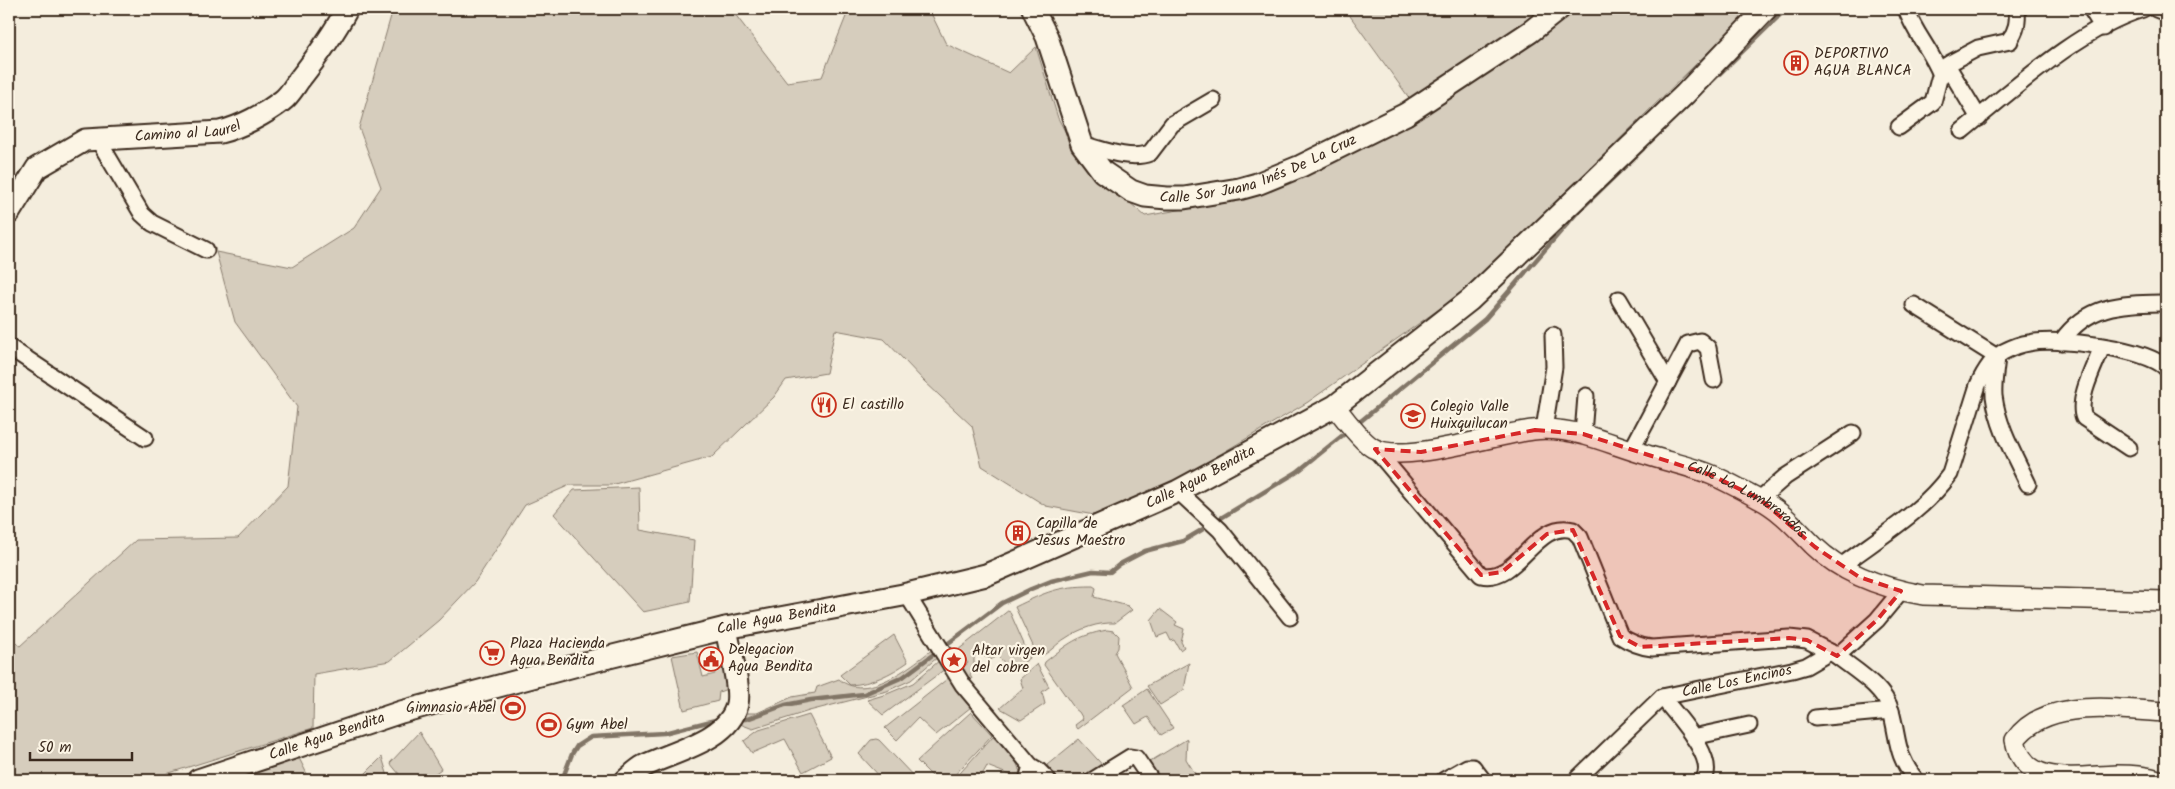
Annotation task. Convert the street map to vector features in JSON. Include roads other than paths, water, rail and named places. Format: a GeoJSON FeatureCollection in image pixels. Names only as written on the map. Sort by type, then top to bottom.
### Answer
{"type":"FeatureCollection","features":[{"type":"Feature","properties":{"kind":"main road","name":"Camino al Laurel"},"geometry":{"type":"LineString","coordinates":[[9,213],[37,168],[85,140],[220,132],[232,129],[284,100],[334,34],[347,9]]}},
{"type":"Feature","properties":{"kind":"main road","name":"Calle Sor Juana Inés De La Cruz"},"geometry":{"type":"LineString","coordinates":[[1033,9],[1047,37],[1082,144],[1104,172],[1131,191],[1145,196],[1184,198],[1257,184],[1301,166],[1406,114],[1530,32],[1559,9]]}},
{"type":"Feature","properties":{"kind":"main road","name":"Calle Agua Bendita"},"geometry":{"type":"LineString","coordinates":[[198,780],[401,712],[726,628],[903,595],[986,575],[1178,491],[1335,406],[1470,300],[1685,94],[1766,9]]}},
{"type":"Feature","properties":{"kind":"main road"},"geometry":{"type":"LineString","coordinates":[[626,780],[642,767],[716,735],[728,720],[737,705],[738,692],[726,628]]}},
{"type":"Feature","properties":{"kind":"street"},"geometry":{"type":"LineString","coordinates":[[1906,9],[1919,39],[1979,118]]}},
{"type":"Feature","properties":{"kind":"street"},"geometry":{"type":"LineString","coordinates":[[1899,127],[1933,102],[1944,70],[1960,56],[1978,48],[2010,41],[2015,32],[2017,9]]}},
{"type":"Feature","properties":{"kind":"street"},"geometry":{"type":"LineString","coordinates":[[2091,9],[2102,28]]}},
{"type":"Feature","properties":{"kind":"street"},"geometry":{"type":"LineString","coordinates":[[1962,131],[2057,55],[2102,28],[2143,9]]}},
{"type":"Feature","properties":{"kind":"street"},"geometry":{"type":"LineString","coordinates":[[2156,9],[2166,13]]}},
{"type":"Feature","properties":{"kind":"street"},"geometry":{"type":"LineString","coordinates":[[1082,144],[1131,155],[1144,155],[1150,152],[1172,124],[1213,100]]}},
{"type":"Feature","properties":{"kind":"street"},"geometry":{"type":"LineString","coordinates":[[97,138],[142,214],[152,223],[206,250]]}},
{"type":"Feature","properties":{"kind":"street"},"geometry":{"type":"LineString","coordinates":[[1620,299],[1668,382]]}},
{"type":"Feature","properties":{"kind":"street"},"geometry":{"type":"LineString","coordinates":[[2061,342],[2071,328],[2103,308],[2129,303],[2166,303]]}},
{"type":"Feature","properties":{"kind":"street"},"geometry":{"type":"LineString","coordinates":[[1914,304],[1997,357]]}},
{"type":"Feature","properties":{"kind":"street"},"geometry":{"type":"LineString","coordinates":[[1544,429],[1554,367],[1553,335]]}},
{"type":"Feature","properties":{"kind":"street"},"geometry":{"type":"LineString","coordinates":[[1631,451],[1688,344],[1694,341],[1704,343],[1708,348],[1714,380]]}},
{"type":"Feature","properties":{"kind":"street"},"geometry":{"type":"LineString","coordinates":[[1841,566],[1918,508],[1941,486],[1950,474],[1978,385],[1997,357],[2010,349],[2029,343],[2061,342],[2119,349],[2149,357],[2166,368]]}},
{"type":"Feature","properties":{"kind":"street"},"geometry":{"type":"LineString","coordinates":[[9,347],[145,438]]}},
{"type":"Feature","properties":{"kind":"street"},"geometry":{"type":"LineString","coordinates":[[2102,347],[2081,402],[2082,412],[2084,418],[2129,448]]}},
{"type":"Feature","properties":{"kind":"street"},"geometry":{"type":"LineString","coordinates":[[1997,357],[1994,387],[1997,413],[2003,431],[2028,484]]}},
{"type":"Feature","properties":{"kind":"street"},"geometry":{"type":"LineString","coordinates":[[1583,434],[1586,396]]}},
{"type":"Feature","properties":{"kind":"street"},"geometry":{"type":"LineString","coordinates":[[1335,406],[1480,574],[1489,576],[1502,572],[1548,534],[1562,528],[1574,530],[1580,537],[1620,636],[1629,642],[1640,647],[1660,648],[1789,638],[1807,640],[1834,654],[1871,682],[1886,700],[1891,711],[1900,756],[1916,780]]}},
{"type":"Feature","properties":{"kind":"street","name":"Calle La Lumbrerados"},"geometry":{"type":"LineString","coordinates":[[1374,449],[1401,453],[1421,452],[1522,431],[1544,429],[1583,434],[1631,451],[1711,475],[1760,499],[1797,527],[1815,547],[1841,566],[1859,577],[1901,591],[1922,595],[2166,601]]}},
{"type":"Feature","properties":{"kind":"street"},"geometry":{"type":"LineString","coordinates":[[1760,499],[1785,477],[1853,433]]}},
{"type":"Feature","properties":{"kind":"street"},"geometry":{"type":"LineString","coordinates":[[1178,491],[1220,530],[1290,617]]}},
{"type":"Feature","properties":{"kind":"street","name":"Calle Los Encinos"},"geometry":{"type":"LineString","coordinates":[[1576,780],[1662,697],[1792,670],[1834,654],[1877,620],[1901,591]]}},
{"type":"Feature","properties":{"kind":"street"},"geometry":{"type":"LineString","coordinates":[[912,601],[963,685],[1029,773],[1038,770],[1048,780]]}},
{"type":"Feature","properties":{"kind":"street"},"geometry":{"type":"LineString","coordinates":[[1662,697],[1693,737],[1706,758],[1707,774],[1703,780]]}},
{"type":"Feature","properties":{"kind":"street"},"geometry":{"type":"LineString","coordinates":[[2159,780],[2150,777],[2117,775],[2071,780],[2040,778],[2022,762],[2017,752],[2015,740],[2022,730],[2049,715],[2079,709],[2097,708],[2166,712]]}},
{"type":"Feature","properties":{"kind":"street"},"geometry":{"type":"LineString","coordinates":[[1815,718],[1891,711]]}},
{"type":"Feature","properties":{"kind":"street"},"geometry":{"type":"LineString","coordinates":[[1693,737],[1749,725]]}},
{"type":"Feature","properties":{"kind":"street"},"geometry":{"type":"LineString","coordinates":[[1093,780],[1130,757],[1136,758],[1151,780]]}},
{"type":"Feature","properties":{"kind":"street"},"geometry":{"type":"LineString","coordinates":[[1444,780],[1467,767],[1473,767],[1483,780]]}},
{"type":"Feature","properties":{"kind":"waterway"},"geometry":{"type":"LineString","coordinates":[[1704,89],[1786,9]]}},
{"type":"Feature","properties":{"kind":"waterway"},"geometry":{"type":"LineString","coordinates":[[1356,425],[1485,319],[1575,215],[1643,149]]}},
{"type":"Feature","properties":{"kind":"waterway"},"geometry":{"type":"LineString","coordinates":[[1216,521],[1297,472],[1348,431]]}},
{"type":"Feature","properties":{"kind":"waterway"},"geometry":{"type":"LineString","coordinates":[[739,719],[747,719],[785,705],[864,694],[903,677],[1002,603],[1051,581],[1093,571],[1110,572],[1120,564],[1145,551],[1183,541],[1210,525]]}},
{"type":"Feature","properties":{"kind":"waterway"},"geometry":{"type":"LineString","coordinates":[[562,780],[577,746],[591,737],[664,733],[719,719]]}},
{"type":"Feature","properties":{"kind":"place","name":"DEPORTIVO AGUA BLANCA"},"geometry":{"type":"Point","coordinates":[1796,63]}},
{"type":"Feature","properties":{"kind":"place","name":"El castillo"},"geometry":{"type":"Point","coordinates":[824,405]}},
{"type":"Feature","properties":{"kind":"place","name":"Colegio Valle Huixquilucan"},"geometry":{"type":"Point","coordinates":[1413,416]}},
{"type":"Feature","properties":{"kind":"place","name":"Capilla de Jesus Maestro"},"geometry":{"type":"Point","coordinates":[1018,533]}},
{"type":"Feature","properties":{"kind":"place","name":"Plaza Hacienda Agua Bendita"},"geometry":{"type":"Point","coordinates":[492,653]}},
{"type":"Feature","properties":{"kind":"place","name":"Delegacion Agua Bendita"},"geometry":{"type":"Point","coordinates":[711,659]}},
{"type":"Feature","properties":{"kind":"place","name":"Altar virgen del cobre"},"geometry":{"type":"Point","coordinates":[954,660]}},
{"type":"Feature","properties":{"kind":"place","name":"Gimnasio Abel"},"geometry":{"type":"Point","coordinates":[513,708]}},
{"type":"Feature","properties":{"kind":"place","name":"Gym Abel"},"geometry":{"type":"Point","coordinates":[549,725]}}]}
